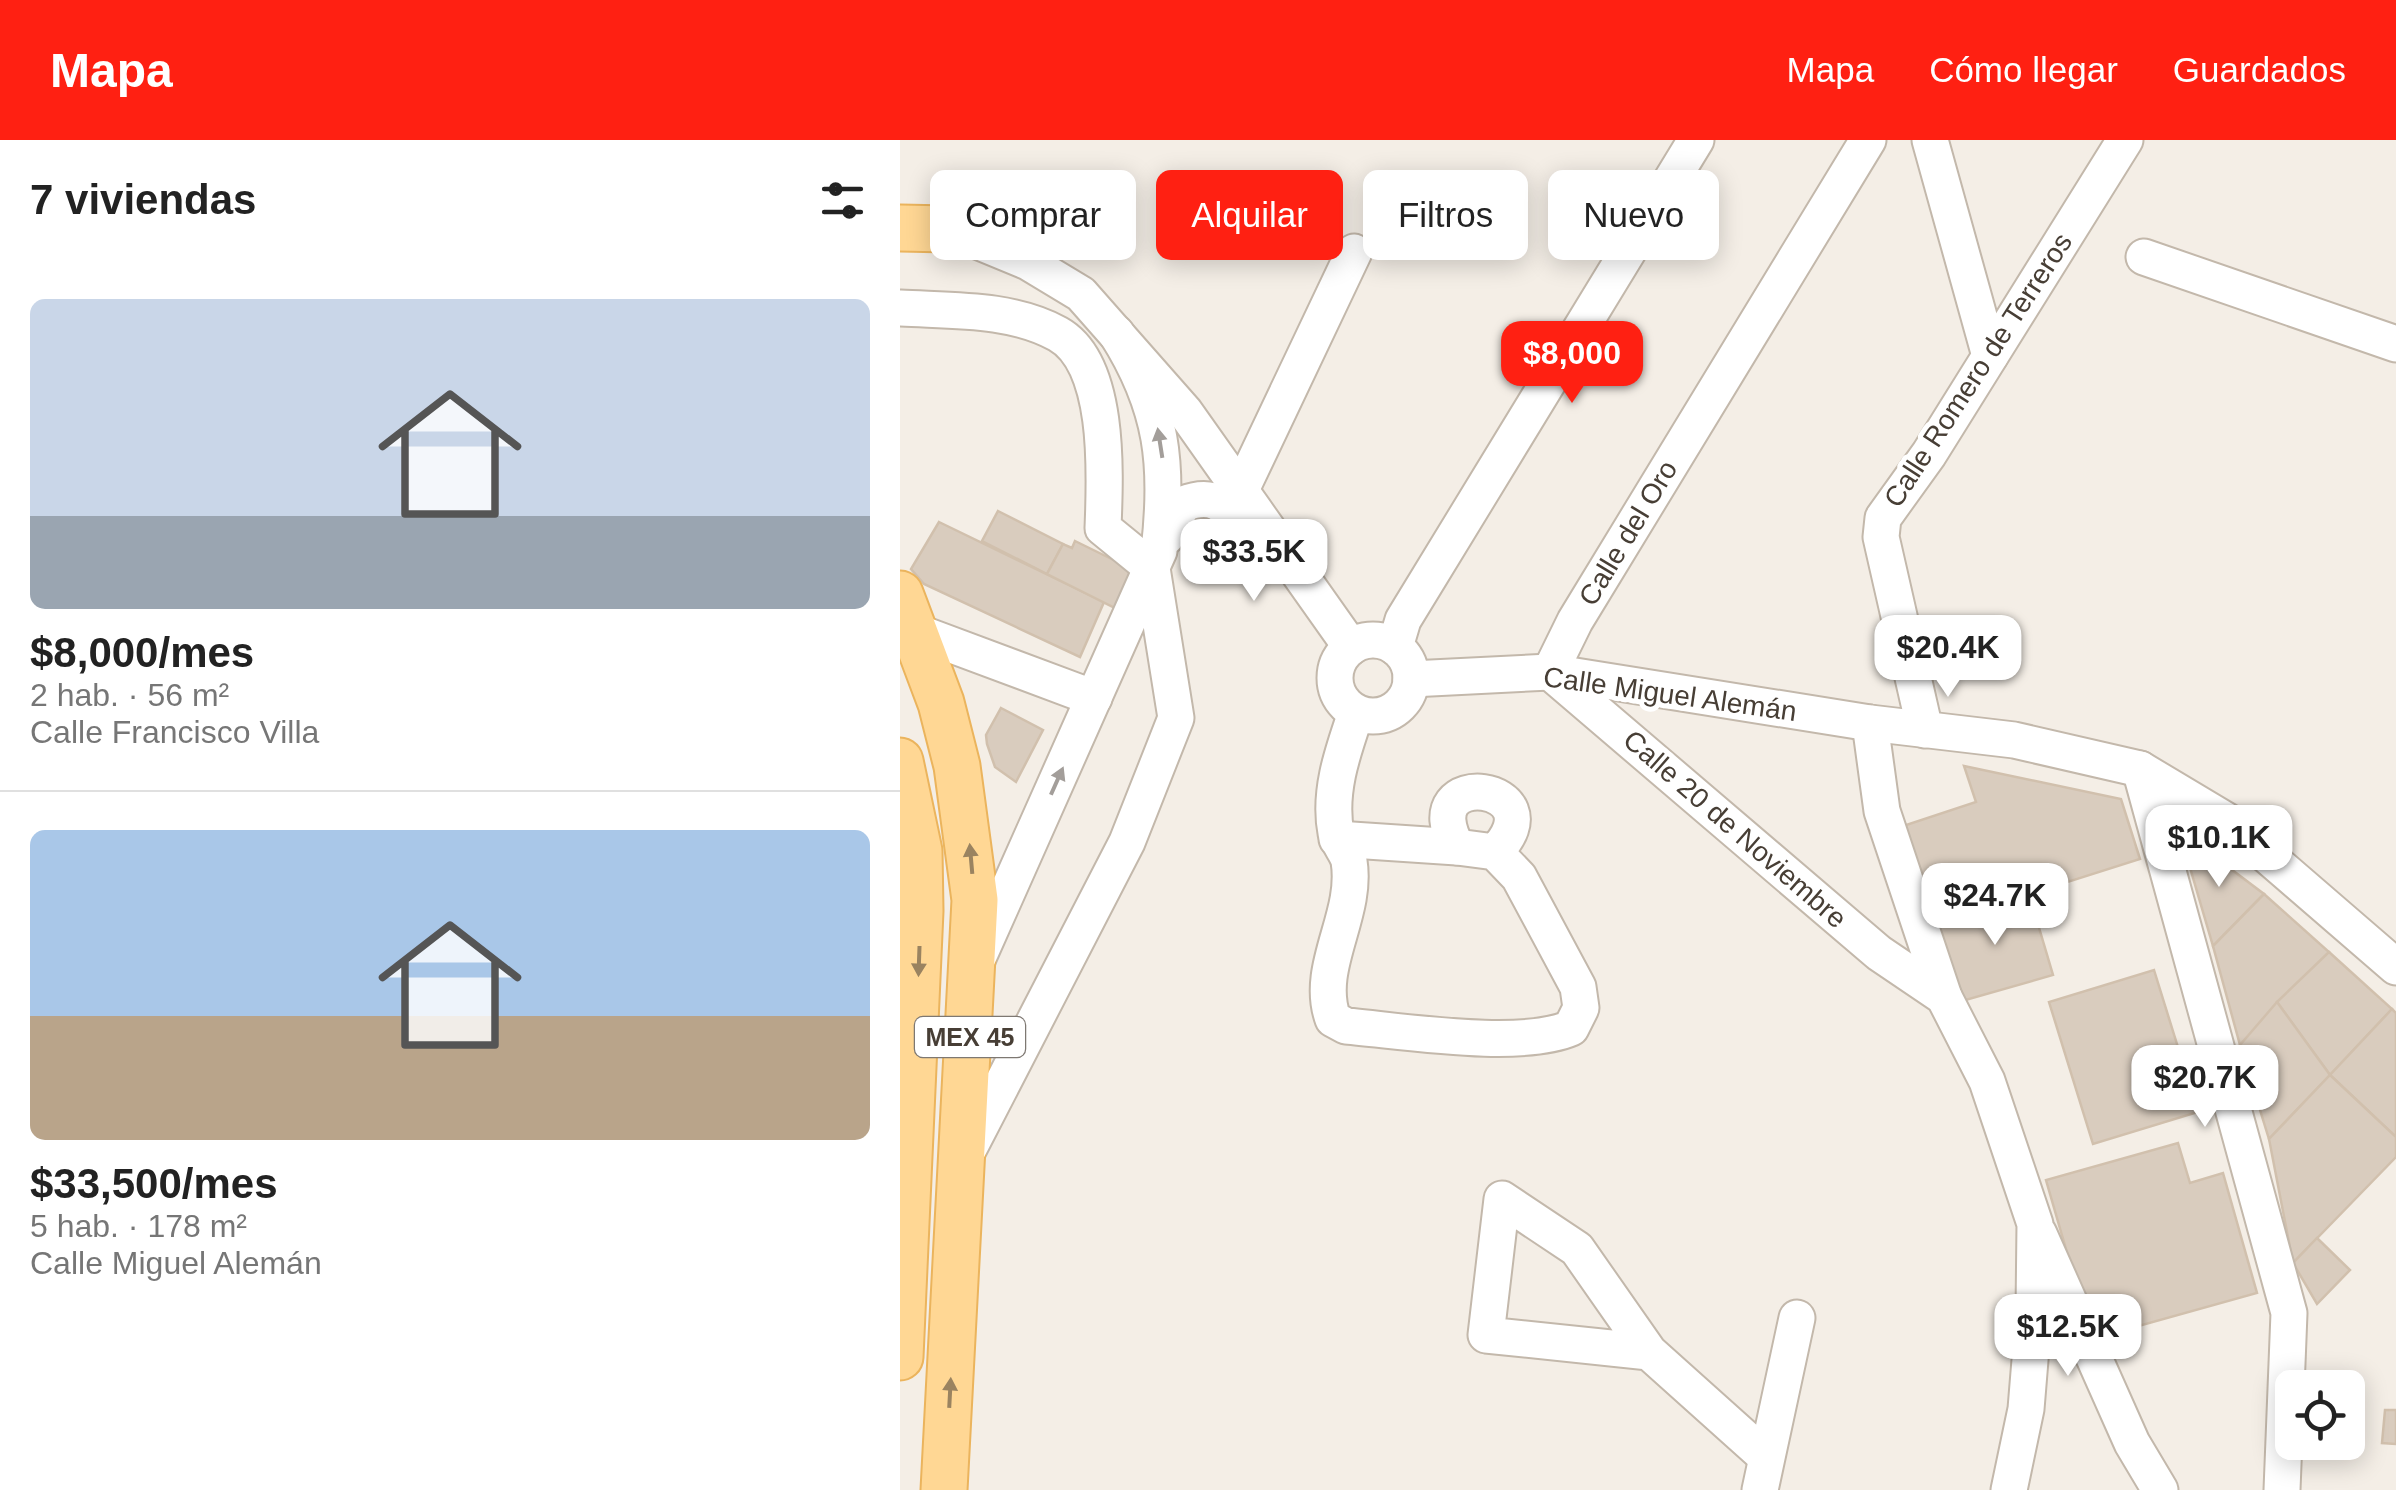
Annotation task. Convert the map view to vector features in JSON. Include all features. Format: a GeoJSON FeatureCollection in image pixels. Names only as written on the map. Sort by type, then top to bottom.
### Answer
{"type":"FeatureCollection","features":[{"type":"Feature","properties":{"kind":"main road"},"geometry":{"type":"LineString","coordinates":[[900,224],[930,227]]}},
{"type":"Feature","properties":{"kind":"main road","name":"MEX 45"},"geometry":{"type":"LineString","coordinates":[[908,613],[942,703],[965,809],[975,900],[944,1490]]}},
{"type":"Feature","properties":{"kind":"main road","name":"MEX 45"},"geometry":{"type":"LineString","coordinates":[[900,761],[919,851],[900,1357]]}},
{"type":"Feature","properties":{"kind":"street","name":"Calle del Oro"},"geometry":{"type":"LineString","coordinates":[[1550,672],[1575,621],[1868,140]]}},
{"type":"Feature","properties":{"kind":"street"},"geometry":{"type":"LineString","coordinates":[[1930,140],[1990,356]]}},
{"type":"Feature","properties":{"kind":"street","name":"Calle Romero de Terreros"},"geometry":{"type":"LineString","coordinates":[[1925,730],[1881,537],[1883,518],[2125,140]]}},
{"type":"Feature","properties":{"kind":"street"},"geometry":{"type":"LineString","coordinates":[[1395,646],[1403,620],[1682,145]]}},
{"type":"Feature","properties":{"kind":"street"},"geometry":{"type":"LineString","coordinates":[[1228,498],[1354,252]]}},
{"type":"Feature","properties":{"kind":"street"},"geometry":{"type":"LineString","coordinates":[[2144,257],[2396,344]]}},
{"type":"Feature","properties":{"kind":"street"},"geometry":{"type":"LineString","coordinates":[[1023,260],[1081,294],[1185,412],[1228,498],[1344,655],[1338,695],[1356,712],[1381,715],[1393,710],[1409,692],[1410,667],[1395,646],[1370,640],[1344,655]]}},
{"type":"Feature","properties":{"kind":"street"},"geometry":{"type":"LineString","coordinates":[[900,308],[996,313],[1060,335],[1090,372],[1106,458],[1103,528],[1156,560]]}},
{"type":"Feature","properties":{"kind":"street"},"geometry":{"type":"LineString","coordinates":[[964,1158],[1127,842],[1176,718],[1156,560],[1166,486],[1156,412],[1139,369],[1116,333]]}},
{"type":"Feature","properties":{"kind":"street"},"geometry":{"type":"LineString","coordinates":[[974,966],[1182,504],[1199,498],[1228,498]]}},
{"type":"Feature","properties":{"kind":"street"},"geometry":{"type":"LineString","coordinates":[[908,613],[1094,698]]}},
{"type":"Feature","properties":{"kind":"street","name":"Calle Miguel Alemán"},"geometry":{"type":"LineString","coordinates":[[1411,679],[1550,672],[1870,723],[2014,740],[2140,768],[2227,821],[2396,967]]}},
{"type":"Feature","properties":{"kind":"street","name":"Calle 20 de Noviembre"},"geometry":{"type":"LineString","coordinates":[[1550,672],[1879,953],[1944,997],[1987,1081],[2035,1224],[2026,1409],[2009,1490]]}},
{"type":"Feature","properties":{"kind":"street"},"geometry":{"type":"LineString","coordinates":[[1338,838],[1494,852],[1519,877],[1578,987],[1581,1008],[1571,1028],[1550,1037],[1367,1028],[1333,1020],[1324,996],[1329,966],[1340,941],[1348,861],[1338,838],[1334,788],[1356,712]]}},
{"type":"Feature","properties":{"kind":"street"},"geometry":{"type":"LineString","coordinates":[[1870,723],[1882,811],[1944,997]]}},
{"type":"Feature","properties":{"kind":"street"},"geometry":{"type":"LineString","coordinates":[[2140,768],[2289,1313],[2282,1490]]}},
{"type":"Feature","properties":{"kind":"street"},"geometry":{"type":"LineString","coordinates":[[1457,847],[1447,829],[1449,808],[1464,794],[1484,790],[1503,798],[1512,817],[1510,837],[1494,852]]}},
{"type":"Feature","properties":{"kind":"street"},"geometry":{"type":"LineString","coordinates":[[1648,1352],[1486,1335],[1502,1199],[1577,1249],[1648,1352],[1763,1473],[1775,1435],[1797,1318]]}},
{"type":"Feature","properties":{"kind":"street"},"geometry":{"type":"LineString","coordinates":[[2035,1224],[2132,1443],[2160,1490]]}},
{"type":"Feature","properties":{"kind":"building"},"geometry":{"type":"Polygon","coordinates":[[[998,511],[1063,544],[1047,574],[982,541],[998,511]]]}},
{"type":"Feature","properties":{"kind":"building"},"geometry":{"type":"Polygon","coordinates":[[[939,522],[1104,602],[1080,657],[924,584],[911,569],[939,522]]]}},
{"type":"Feature","properties":{"kind":"building"},"geometry":{"type":"Polygon","coordinates":[[[1075,541],[1134,570],[1115,608],[1047,574],[1063,544],[1072,548],[1075,541]]]}},
{"type":"Feature","properties":{"kind":"building"},"geometry":{"type":"Polygon","coordinates":[[[1001,708],[1043,730],[1016,782],[995,767],[987,744],[986,735],[1001,708]]]}},
{"type":"Feature","properties":{"kind":"building"},"geometry":{"type":"Polygon","coordinates":[[[1964,766],[2121,799],[2140,859],[1935,924],[1903,826],[1976,802],[1964,766]]]}},
{"type":"Feature","properties":{"kind":"building"},"geometry":{"type":"Polygon","coordinates":[[[2179,830],[2264,894],[2213,946],[2179,830]]]}},
{"type":"Feature","properties":{"kind":"building"},"geometry":{"type":"Polygon","coordinates":[[[2029,894],[2053,975],[1962,1001],[1935,924],[2029,894]]]}},
{"type":"Feature","properties":{"kind":"building"},"geometry":{"type":"Polygon","coordinates":[[[2264,894],[2329,952],[2240,1045],[2213,946],[2264,894]]]}},
{"type":"Feature","properties":{"kind":"building"},"geometry":{"type":"Polygon","coordinates":[[[2329,952],[2392,1009],[2330,1075],[2277,1002],[2329,952]]]}},
{"type":"Feature","properties":{"kind":"building"},"geometry":{"type":"Polygon","coordinates":[[[2154,970],[2198,1112],[2093,1144],[2049,1002],[2154,970]]]}},
{"type":"Feature","properties":{"kind":"building"},"geometry":{"type":"Polygon","coordinates":[[[2277,1002],[2330,1075],[2269,1139],[2240,1045],[2277,1002]]]}},
{"type":"Feature","properties":{"kind":"building"},"geometry":{"type":"Polygon","coordinates":[[[2392,1009],[2396,1013],[2396,1137],[2330,1075],[2392,1009]]]}},
{"type":"Feature","properties":{"kind":"building"},"geometry":{"type":"Polygon","coordinates":[[[2330,1075],[2396,1137],[2396,1157],[2293,1263],[2269,1139],[2330,1075]]]}},
{"type":"Feature","properties":{"kind":"building"},"geometry":{"type":"Polygon","coordinates":[[[2178,1143],[2190,1183],[2223,1173],[2257,1293],[2092,1339],[2046,1180],[2178,1143]]]}},
{"type":"Feature","properties":{"kind":"building"},"geometry":{"type":"Polygon","coordinates":[[[2317,1238],[2350,1270],[2317,1304],[2293,1263],[2317,1238]]]}},
{"type":"Feature","properties":{"kind":"building"},"geometry":{"type":"Polygon","coordinates":[[[2385,1410],[2396,1410],[2396,1444],[2382,1443],[2385,1410]]]}}]}
